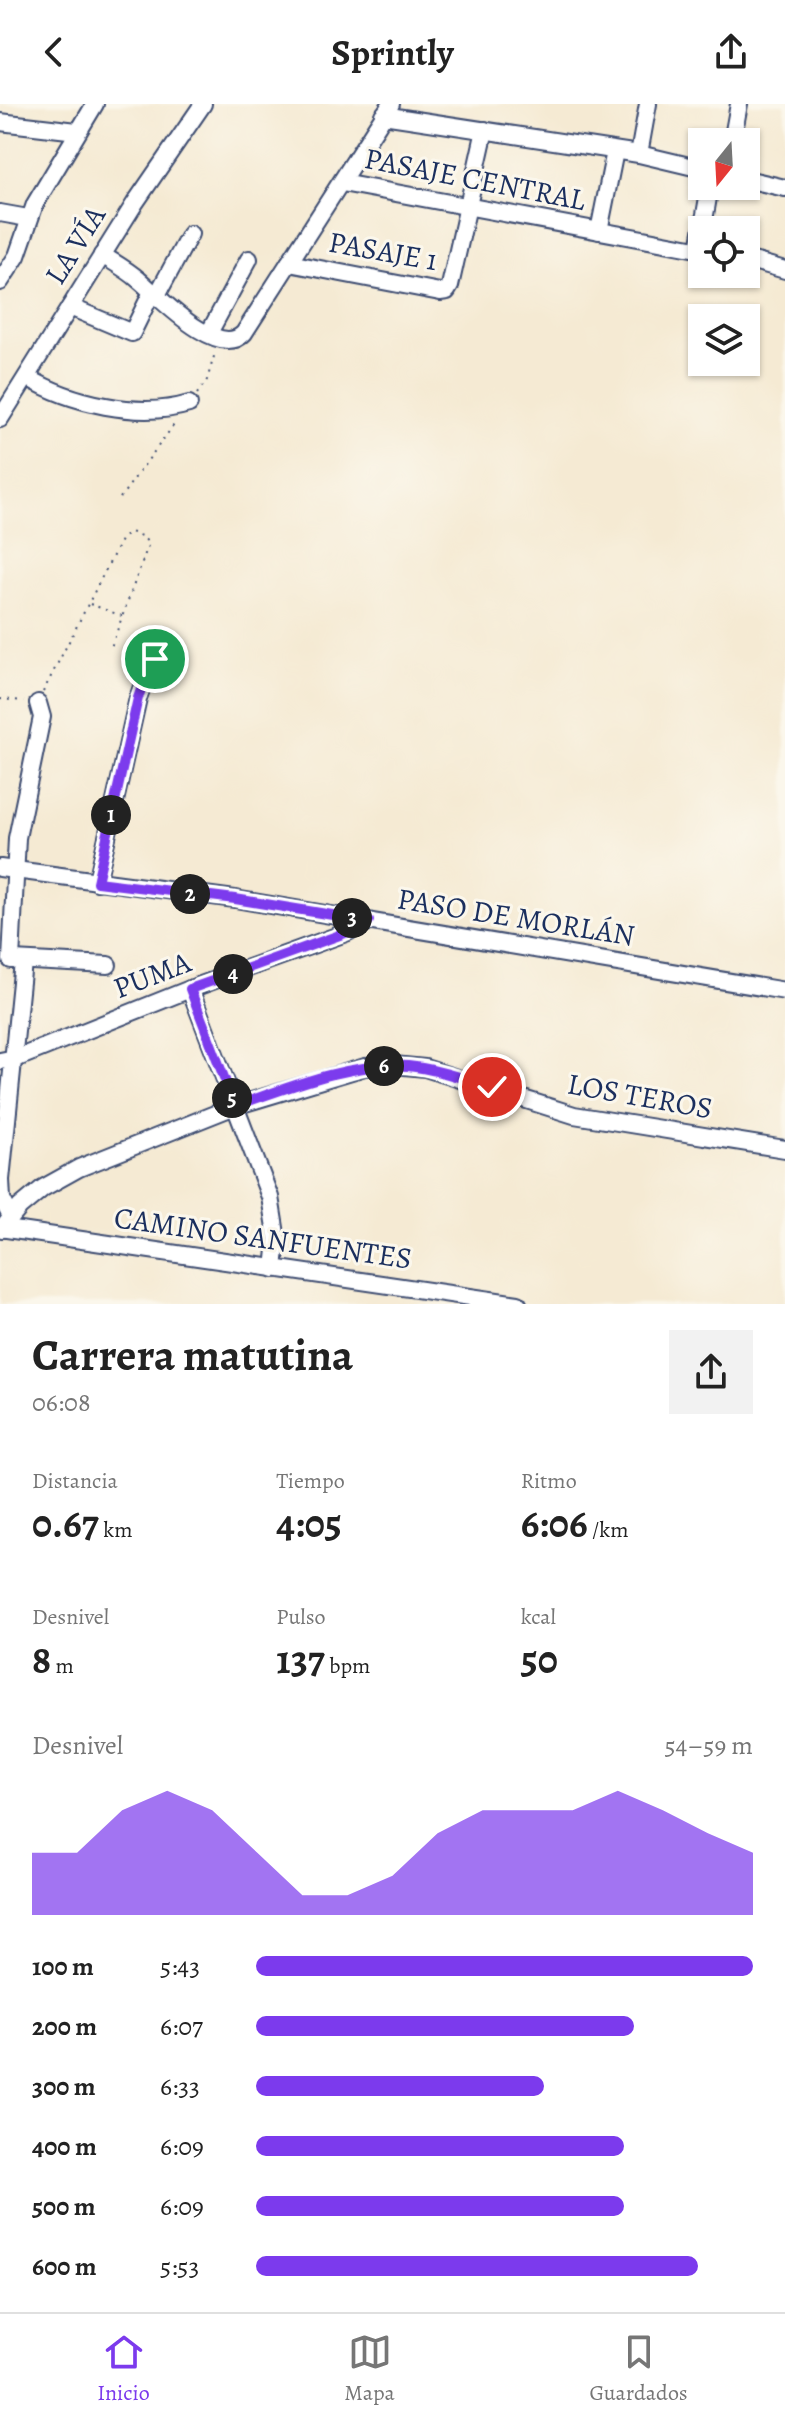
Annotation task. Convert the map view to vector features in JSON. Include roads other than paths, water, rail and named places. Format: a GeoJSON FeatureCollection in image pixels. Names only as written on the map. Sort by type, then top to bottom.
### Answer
{"type":"FeatureCollection","features":[{"type":"Feature","properties":{"kind":"street"},"geometry":{"type":"LineString","coordinates":[[0,282],[17,256],[28,218],[95,104]]}},
{"type":"Feature","properties":{"kind":"street","name":"LA VÍA"},"geometry":{"type":"LineString","coordinates":[[0,419],[152,176],[203,104]]}},
{"type":"Feature","properties":{"kind":"street"},"geometry":{"type":"LineString","coordinates":[[639,154],[648,104]]}},
{"type":"Feature","properties":{"kind":"street"},"geometry":{"type":"LineString","coordinates":[[735,128],[739,104]]}},
{"type":"Feature","properties":{"kind":"street"},"geometry":{"type":"LineString","coordinates":[[102,255],[128,271],[174,313],[216,337],[235,340],[244,333],[387,109],[485,130],[639,154],[688,166]]}},
{"type":"Feature","properties":{"kind":"street"},"geometry":{"type":"LineString","coordinates":[[0,122],[77,131]]}},
{"type":"Feature","properties":{"kind":"street","name":"PASAJE 1"},"geometry":{"type":"LineString","coordinates":[[289,263],[447,291],[485,130]]}},
{"type":"Feature","properties":{"kind":"street"},"geometry":{"type":"LineString","coordinates":[[599,231],[615,151]]}},
{"type":"Feature","properties":{"kind":"street"},"geometry":{"type":"LineString","coordinates":[[760,182],[785,186]]}},
{"type":"Feature","properties":{"kind":"street","name":"PASAJE CENTRAL"},"geometry":{"type":"LineString","coordinates":[[342,183],[688,247]]}},
{"type":"Feature","properties":{"kind":"street"},"geometry":{"type":"LineString","coordinates":[[0,213],[28,218]]}},
{"type":"Feature","properties":{"kind":"street"},"geometry":{"type":"LineString","coordinates":[[70,307],[132,333],[190,234]]}},
{"type":"Feature","properties":{"kind":"street"},"geometry":{"type":"LineString","coordinates":[[216,337],[249,259]]}},
{"type":"Feature","properties":{"kind":"street"},"geometry":{"type":"LineString","coordinates":[[760,263],[785,270]]}},
{"type":"Feature","properties":{"kind":"street"},"geometry":{"type":"LineString","coordinates":[[27,377],[74,397],[119,407],[154,409],[189,404]]}},
{"type":"Feature","properties":{"kind":"street"},"geometry":{"type":"LineString","coordinates":[[97,882],[138,698],[155,659]]}},
{"type":"Feature","properties":{"kind":"street"},"geometry":{"type":"LineString","coordinates":[[4,1225],[0,1190],[11,960],[8,869],[42,717],[38,703]]}},
{"type":"Feature","properties":{"kind":"street","name":"PASO DE MORLÁN"},"geometry":{"type":"LineString","coordinates":[[8,869],[235,899],[785,991]]}},
{"type":"Feature","properties":{"kind":"street","name":"PUMA"},"geometry":{"type":"LineString","coordinates":[[6,1060],[348,932],[369,921]]}},
{"type":"Feature","properties":{"kind":"street"},"geometry":{"type":"LineString","coordinates":[[11,960],[108,965]]}},
{"type":"Feature","properties":{"kind":"street"},"geometry":{"type":"LineString","coordinates":[[190,989],[270,1197],[277,1240],[274,1269]]}},
{"type":"Feature","properties":{"kind":"street","name":"LOS TEROS"},"geometry":{"type":"LineString","coordinates":[[4,1225],[31,1197],[60,1178],[235,1106],[356,1069],[409,1066],[438,1071],[574,1115],[785,1149]]}},
{"type":"Feature","properties":{"kind":"street","name":"CAMINO SANFUENTES"},"geometry":{"type":"LineString","coordinates":[[4,1225],[274,1269],[518,1304]]}}]}
